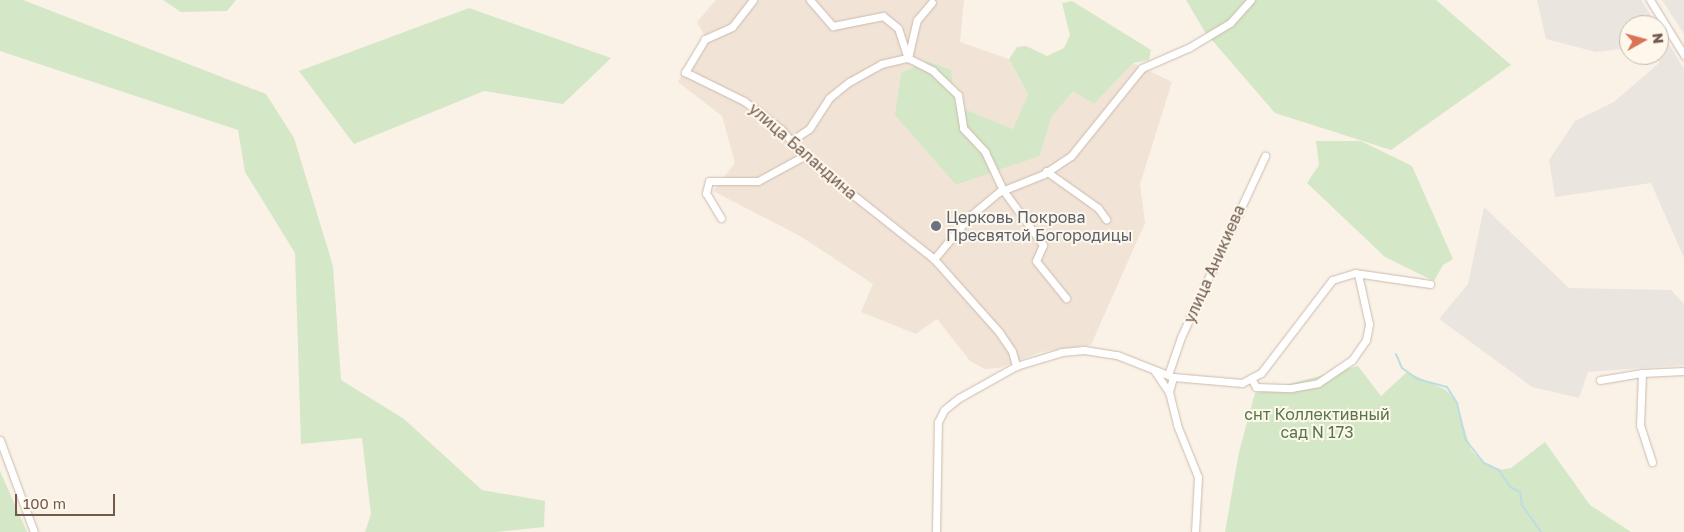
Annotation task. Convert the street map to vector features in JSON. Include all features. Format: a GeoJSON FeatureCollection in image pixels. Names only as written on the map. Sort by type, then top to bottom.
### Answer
{"type":"FeatureCollection","features":[{"type":"Feature","properties":{"kind":"street","name":"улица Баландина"},"geometry":{"type":"LineString","coordinates":[[753,0],[732,26],[705,39],[685,72],[744,100],[781,129],[804,156],[934,259],[999,332],[1012,351],[1016,366]]}},
{"type":"Feature","properties":{"kind":"street"},"geometry":{"type":"LineString","coordinates":[[810,0],[833,26],[882,16],[898,28],[908,58]]}},
{"type":"Feature","properties":{"kind":"street"},"geometry":{"type":"LineString","coordinates":[[934,259],[969,217],[1003,190],[1046,171],[1071,156],[1142,68],[1162,60],[1230,23],[1251,0]]}},
{"type":"Feature","properties":{"kind":"street"},"geometry":{"type":"LineString","coordinates":[[1650,0],[1684,55]]}},
{"type":"Feature","properties":{"kind":"street"},"geometry":{"type":"LineString","coordinates":[[908,58],[917,20],[932,2]]}},
{"type":"Feature","properties":{"kind":"street"},"geometry":{"type":"LineString","coordinates":[[792,141],[809,128],[830,98],[849,82],[880,64],[908,58],[933,71],[958,95],[964,128],[985,152],[1003,190],[1043,245],[1036,261],[1066,298]]}},
{"type":"Feature","properties":{"kind":"street"},"geometry":{"type":"LineString","coordinates":[[721,218],[706,193],[709,181],[758,181],[804,156]]}},
{"type":"Feature","properties":{"kind":"street","name":"улица Аникиева"},"geometry":{"type":"LineString","coordinates":[[1169,392],[1171,376],[1182,337],[1264,156]]}},
{"type":"Feature","properties":{"kind":"street"},"geometry":{"type":"LineString","coordinates":[[1046,171],[1098,208],[1106,219]]}},
{"type":"Feature","properties":{"kind":"street"},"geometry":{"type":"LineString","coordinates":[[1251,378],[1256,388],[1291,388],[1318,383],[1352,360],[1366,340],[1369,324],[1358,274]]}},
{"type":"Feature","properties":{"kind":"street"},"geometry":{"type":"LineString","coordinates":[[936,532],[938,422],[944,410],[959,398],[1016,366],[1062,352],[1084,350],[1117,355],[1171,376],[1242,383],[1261,373],[1332,280],[1358,274],[1430,284]]}},
{"type":"Feature","properties":{"kind":"street"},"geometry":{"type":"LineString","coordinates":[[1153,369],[1169,392],[1182,442],[1198,477],[1195,532]]}},
{"type":"Feature","properties":{"kind":"street"},"geometry":{"type":"LineString","coordinates":[[1600,380],[1642,373],[1684,371]]}},
{"type":"Feature","properties":{"kind":"street"},"geometry":{"type":"LineString","coordinates":[[1642,373],[1640,425],[1652,462]]}},
{"type":"Feature","properties":{"kind":"street"},"geometry":{"type":"LineString","coordinates":[[0,440],[34,532]]}},
{"type":"Feature","properties":{"kind":"shaded area"},"geometry":{"type":"Polygon","coordinates":[[[716,0],[964,0],[960,42],[1009,59],[1028,94],[1013,129],[955,105],[901,73],[896,115],[956,185],[1040,156],[1051,118],[1073,91],[1094,104],[1133,63],[1172,82],[1140,184],[1145,223],[1091,345],[1041,352],[999,368],[985,369],[970,361],[937,319],[916,334],[861,312],[873,284],[800,236],[713,191],[735,163],[722,116],[678,82],[693,52],[708,42],[697,22],[716,0]]]}},
{"type":"Feature","properties":{"kind":"shaded area"},"geometry":{"type":"Polygon","coordinates":[[[1537,0],[1641,0],[1651,15],[1619,15],[1619,49],[1596,52],[1546,39],[1537,0]]]}},
{"type":"Feature","properties":{"kind":"shaded area"},"geometry":{"type":"Polygon","coordinates":[[[1662,0],[1684,0],[1684,34],[1662,0]]]}},
{"type":"Feature","properties":{"kind":"shaded area"},"geometry":{"type":"Polygon","coordinates":[[[1669,44],[1684,69],[1684,258],[1651,183],[1555,197],[1549,160],[1575,121],[1614,102],[1657,65],[1669,65],[1669,44]]]}},
{"type":"Feature","properties":{"kind":"shaded area"},"geometry":{"type":"Polygon","coordinates":[[[1484,207],[1569,288],[1671,290],[1684,304],[1684,365],[1588,372],[1579,398],[1532,387],[1439,319],[1468,284],[1484,207]]]}},
{"type":"Feature","properties":{"kind":"green space"},"geometry":{"type":"Polygon","coordinates":[[[0,0],[23,0],[266,94],[294,138],[333,266],[341,380],[404,419],[482,490],[545,501],[544,527],[496,532],[365,532],[371,514],[362,438],[301,444],[295,253],[245,172],[238,130],[0,51],[0,0]]]}},
{"type":"Feature","properties":{"kind":"green space"},"geometry":{"type":"Polygon","coordinates":[[[163,0],[236,0],[227,11],[181,12],[163,0]]]}},
{"type":"Feature","properties":{"kind":"green space"},"geometry":{"type":"Polygon","coordinates":[[[1186,0],[1436,0],[1511,65],[1391,150],[1275,113],[1205,32],[1186,0]]]}},
{"type":"Feature","properties":{"kind":"green space"},"geometry":{"type":"Polygon","coordinates":[[[1072,1],[1151,50],[1149,60],[1133,63],[1094,104],[1073,91],[1051,118],[1040,156],[956,185],[895,115],[901,73],[927,61],[951,70],[955,105],[1013,129],[1028,94],[1009,59],[1017,47],[1026,46],[1047,56],[1064,48],[1070,35],[1062,3],[1072,1]]]}},
{"type":"Feature","properties":{"kind":"green space"},"geometry":{"type":"Polygon","coordinates":[[[469,8],[611,58],[563,104],[484,91],[354,144],[299,71],[469,8]]]}},
{"type":"Feature","properties":{"kind":"green space"},"geometry":{"type":"Polygon","coordinates":[[[1316,141],[1361,141],[1412,166],[1453,259],[1443,265],[1434,281],[1385,257],[1307,183],[1319,165],[1316,141]]]}},
{"type":"Feature","properties":{"kind":"green space","name":"снт Коллективный сад N 173"},"geometry":{"type":"Polygon","coordinates":[[[1358,366],[1381,396],[1407,372],[1446,390],[1456,401],[1471,450],[1483,463],[1499,470],[1511,468],[1545,442],[1590,505],[1631,532],[1225,532],[1239,452],[1255,393],[1358,366]]]}},
{"type":"Feature","properties":{"kind":"green space"},"geometry":{"type":"Polygon","coordinates":[[[0,471],[27,532],[0,532],[0,471]]]}},
{"type":"Feature","properties":{"kind":"waterway"},"geometry":{"type":"LineString","coordinates":[[1396,354],[1402,368],[1417,379],[1447,387],[1457,403],[1465,439],[1484,463],[1499,470],[1510,487],[1520,492],[1522,505],[1541,532]]}},
{"type":"Feature","properties":{"kind":"place","name":"Церковь Покрова Пресвятой Богородицы"},"geometry":{"type":"Point","coordinates":[936,226]}}]}
